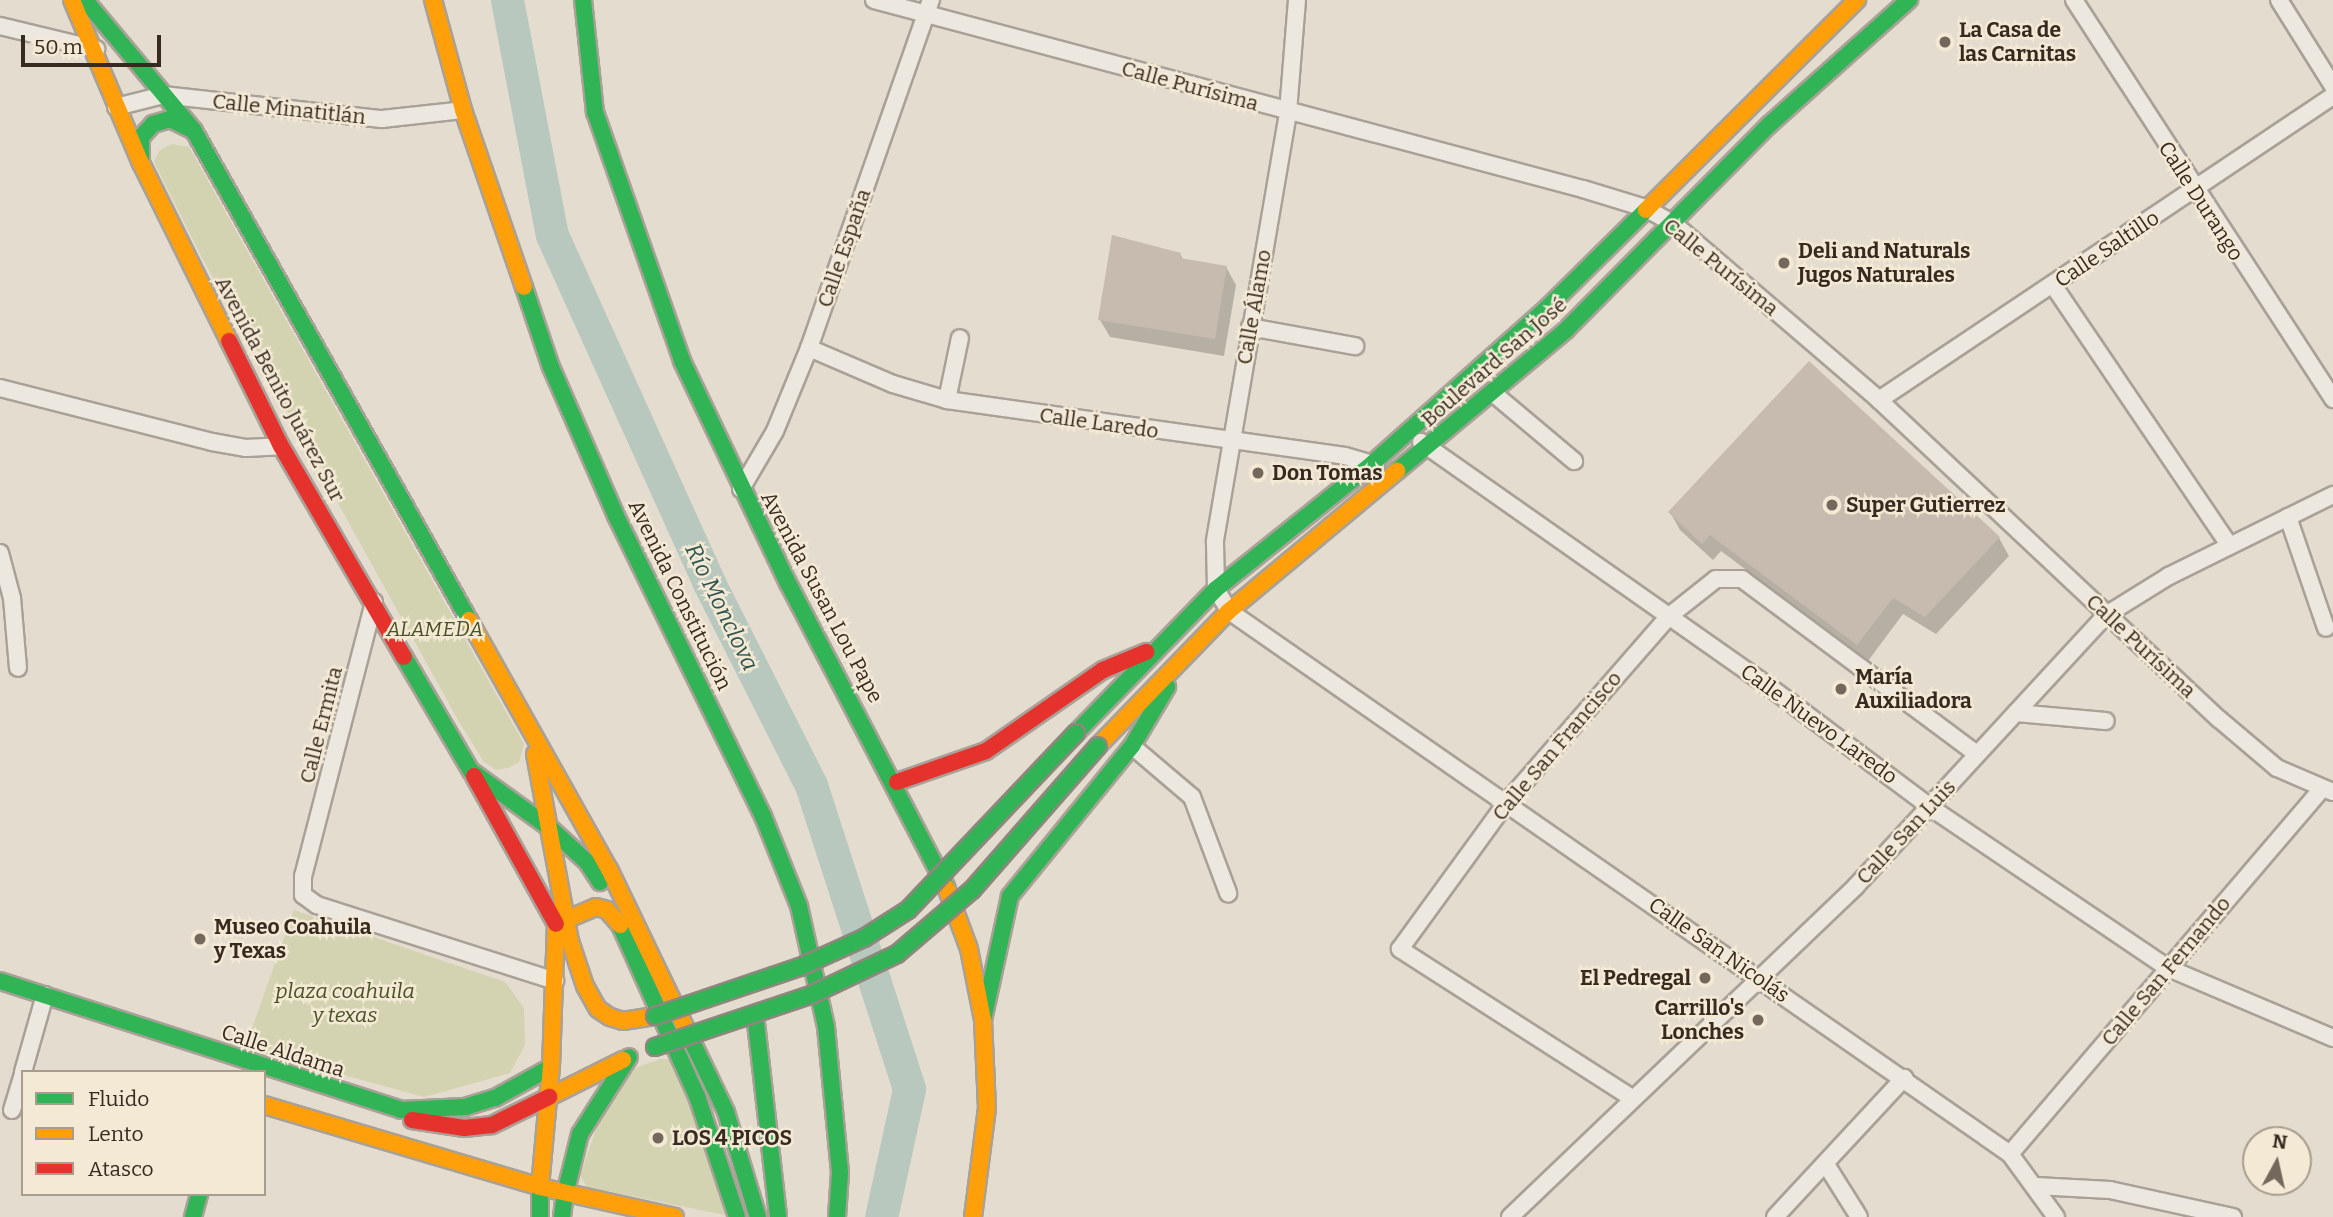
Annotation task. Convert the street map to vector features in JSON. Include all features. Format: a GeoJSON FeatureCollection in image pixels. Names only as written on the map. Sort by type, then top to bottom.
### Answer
{"type":"FeatureCollection","features":[{"type":"Feature","properties":{"kind":"main road","name":"Avenida Benito Juárez Sur"},"geometry":{"type":"LineString","coordinates":[[72,0],[141,163],[281,446],[471,771],[551,828],[593,870],[620,925]]}},
{"type":"Feature","properties":{"kind":"main road"},"geometry":{"type":"LineString","coordinates":[[85,0],[122,51],[194,131],[609,869],[726,1112],[758,1217]]}},
{"type":"Feature","properties":{"kind":"main road","name":"Avenida Constitución"},"geometry":{"type":"LineString","coordinates":[[433,0],[463,110],[551,366],[616,516],[763,816],[799,906],[826,1027],[839,1172],[837,1217]]}},
{"type":"Feature","properties":{"kind":"main road","name":"Avenida Susan Lou Pape"},"geometry":{"type":"LineString","coordinates":[[583,0],[595,111],[622,197],[682,361],[741,489],[897,782],[954,905],[969,949],[984,1020],[987,1108],[973,1217]]}},
{"type":"Feature","properties":{"kind":"main road","name":"Boulevard San José"},"geometry":{"type":"LineString","coordinates":[[561,922],[580,973],[598,1009],[623,1021],[655,1016],[800,967],[864,938],[908,910],[1154,649],[1216,589],[1373,463],[1547,308],[1857,0]]}},
{"type":"Feature","properties":{"kind":"main road","name":"Boulevard San José"},"geometry":{"type":"LineString","coordinates":[[429,1156],[629,1057],[854,977],[929,930],[972,890],[1098,746],[1229,611],[1394,477],[1606,293],[1769,124],[1909,0]]}},
{"type":"Feature","properties":{"kind":"main road"},"geometry":{"type":"LineString","coordinates":[[141,163],[141,137],[153,124],[170,119],[194,131]]}},
{"type":"Feature","properties":{"kind":"main road"},"geometry":{"type":"LineString","coordinates":[[1547,308],[1606,293],[1615,239]]}},
{"type":"Feature","properties":{"kind":"main road"},"geometry":{"type":"LineString","coordinates":[[897,782],[986,751],[1103,670],[1154,649]]}},
{"type":"Feature","properties":{"kind":"main road"},"geometry":{"type":"LineString","coordinates":[[984,1020],[1010,896],[1132,746],[1180,660]]}},
{"type":"Feature","properties":{"kind":"main road"},"geometry":{"type":"LineString","coordinates":[[531,731],[551,828],[561,922],[540,1187],[540,1217]]}},
{"type":"Feature","properties":{"kind":"main road"},"geometry":{"type":"LineString","coordinates":[[489,782],[514,779],[535,752]]}},
{"type":"Feature","properties":{"kind":"main road"},"geometry":{"type":"LineString","coordinates":[[471,771],[561,922]]}},
{"type":"Feature","properties":{"kind":"main road"},"geometry":{"type":"LineString","coordinates":[[561,922],[596,907],[607,910],[620,925],[697,1096],[737,1217]]}},
{"type":"Feature","properties":{"kind":"main road","name":"Calle Aldama"},"geometry":{"type":"LineString","coordinates":[[0,981],[254,1070]]}},
{"type":"Feature","properties":{"kind":"main road"},"geometry":{"type":"LineString","coordinates":[[755,1014],[778,1217]]}},
{"type":"Feature","properties":{"kind":"main road"},"geometry":{"type":"LineString","coordinates":[[562,1217],[580,1134],[604,1090],[629,1057]]}},
{"type":"Feature","properties":{"kind":"main road","name":"Calle Aldama"},"geometry":{"type":"LineString","coordinates":[[266,1074],[401,1110],[465,1107],[495,1098],[551,1067]]}},
{"type":"Feature","properties":{"kind":"main road"},"geometry":{"type":"LineString","coordinates":[[370,1103],[432,1125],[492,1125]]}},
{"type":"Feature","properties":{"kind":"main road"},"geometry":{"type":"LineString","coordinates":[[266,1106],[429,1156],[565,1194],[675,1217]]}},
{"type":"Feature","properties":{"kind":"main road"},"geometry":{"type":"LineString","coordinates":[[192,1217],[198,1196]]}},
{"type":"Feature","properties":{"kind":"street","name":"Calle Purísima"},"geometry":{"type":"LineString","coordinates":[[874,0],[928,7],[1288,113],[1645,208],[1674,224],[1879,400],[2106,615],[2277,768],[2328,790]]}},
{"type":"Feature","properties":{"kind":"street","name":"Calle Álamo"},"geometry":{"type":"LineString","coordinates":[[1229,611],[1216,589],[1215,542],[1288,113],[1297,0]]}},
{"type":"Feature","properties":{"kind":"street","name":"Calle Durango"},"geometry":{"type":"LineString","coordinates":[[2074,0],[2193,190],[2333,399]]}},
{"type":"Feature","properties":{"kind":"street"},"geometry":{"type":"LineString","coordinates":[[2279,0],[2333,86]]}},
{"type":"Feature","properties":{"kind":"street","name":"Calle España"},"geometry":{"type":"LineString","coordinates":[[741,489],[775,431],[809,348],[928,7]]}},
{"type":"Feature","properties":{"kind":"street"},"geometry":{"type":"LineString","coordinates":[[0,26],[91,49],[122,51]]}},
{"type":"Feature","properties":{"kind":"street","name":"Calle Minatitlán"},"geometry":{"type":"LineString","coordinates":[[116,107],[163,95],[382,119],[463,110]]}},
{"type":"Feature","properties":{"kind":"street","name":"Calle Saltillo"},"geometry":{"type":"LineString","coordinates":[[1879,400],[2333,96]]}},
{"type":"Feature","properties":{"kind":"street"},"geometry":{"type":"LineString","coordinates":[[2053,285],[2230,546]]}},
{"type":"Feature","properties":{"kind":"street"},"geometry":{"type":"LineString","coordinates":[[1250,327],[1355,346]]}},
{"type":"Feature","properties":{"kind":"street"},"geometry":{"type":"LineString","coordinates":[[947,400],[960,338]]}},
{"type":"Feature","properties":{"kind":"street","name":"Calle Laredo"},"geometry":{"type":"LineString","coordinates":[[809,348],[893,384],[947,400],[1373,463],[1394,477]]}},
{"type":"Feature","properties":{"kind":"street"},"geometry":{"type":"LineString","coordinates":[[0,388],[212,442],[246,448],[281,446]]}},
{"type":"Feature","properties":{"kind":"street"},"geometry":{"type":"LineString","coordinates":[[1493,393],[1574,461]]}},
{"type":"Feature","properties":{"kind":"street","name":"Calle Nuevo Laredo"},"geometry":{"type":"LineString","coordinates":[[1407,432],[1930,807],[2168,968],[2333,1038]]}},
{"type":"Feature","properties":{"kind":"street","name":"Calle San Luis"},"geometry":{"type":"LineString","coordinates":[[1510,1217],[1632,1098],[1762,978],[1930,807],[2106,615],[2230,546],[2333,495]]}},
{"type":"Feature","properties":{"kind":"street"},"geometry":{"type":"LineString","coordinates":[[2288,517],[2326,628]]}},
{"type":"Feature","properties":{"kind":"street"},"geometry":{"type":"LineString","coordinates":[[0,553],[12,598],[18,667]]}},
{"type":"Feature","properties":{"kind":"street","name":"Calle San Francisco"},"geometry":{"type":"LineString","coordinates":[[1632,1098],[1400,949],[1506,803],[1668,617],[1716,579],[1742,579],[1977,754]]}},
{"type":"Feature","properties":{"kind":"street","name":"Calle Ermita"},"geometry":{"type":"LineString","coordinates":[[374,602],[301,892],[312,903],[555,981]]}},
{"type":"Feature","properties":{"kind":"street","name":"Calle San Nicolás"},"geometry":{"type":"LineString","coordinates":[[1229,611],[1762,978],[2010,1154],[2036,1186],[2056,1217]]}},
{"type":"Feature","properties":{"kind":"street"},"geometry":{"type":"LineString","coordinates":[[2016,713],[2106,721]]}},
{"type":"Feature","properties":{"kind":"street"},"geometry":{"type":"LineString","coordinates":[[1132,746],[1192,797],[1214,845],[1228,893]]}},
{"type":"Feature","properties":{"kind":"street","name":"Calle San Fernando"},"geometry":{"type":"LineString","coordinates":[[2010,1154],[2168,968],[2328,790]]}},
{"type":"Feature","properties":{"kind":"street"},"geometry":{"type":"LineString","coordinates":[[24,1070],[45,995]]}},
{"type":"Feature","properties":{"kind":"street"},"geometry":{"type":"LineString","coordinates":[[1775,1217],[1827,1166],[1904,1077]]}},
{"type":"Feature","properties":{"kind":"street"},"geometry":{"type":"LineString","coordinates":[[12,1110],[21,1079]]}},
{"type":"Feature","properties":{"kind":"street"},"geometry":{"type":"LineString","coordinates":[[1827,1166],[1859,1217]]}},
{"type":"Feature","properties":{"kind":"street"},"geometry":{"type":"LineString","coordinates":[[2036,1186],[2110,1190],[2233,1217]]}},
{"type":"Feature","properties":{"kind":"green space","name":"ALAMEDA"},"geometry":{"type":"Polygon","coordinates":[[[172,144],[189,147],[524,744],[519,762],[496,770],[484,762],[458,720],[200,254],[154,162],[159,151],[172,144]]]}},
{"type":"Feature","properties":{"kind":"green space","name":"plaza coahuila y texas"},"geometry":{"type":"Polygon","coordinates":[[[294,910],[505,982],[524,1008],[525,1045],[510,1073],[424,1097],[245,1048],[294,910]]]}},
{"type":"Feature","properties":{"kind":"green space"},"geometry":{"type":"Polygon","coordinates":[[[660,1059],[670,1059],[691,1106],[725,1215],[587,1187],[580,1175],[601,1115],[635,1068],[660,1059]]]}},
{"type":"Feature","properties":{"kind":"building"},"geometry":{"type":"Polygon","coordinates":[[[1112,235],[1181,253],[1180,258],[1227,266],[1215,339],[1098,320],[1112,235]]]}},
{"type":"Feature","properties":{"kind":"building"},"geometry":{"type":"Polygon","coordinates":[[[1809,361],[2000,537],[1925,617],[1893,598],[1857,645],[1710,535],[1702,544],[1668,512],[1809,361]]]}},
{"type":"Feature","properties":{"kind":"waterway","name":"Río Monclova"},"geometry":{"type":"LineString","coordinates":[[507,0],[552,235],[709,583],[811,785],[909,1089],[881,1217]]}},
{"type":"Feature","properties":{"kind":"traffic: fast"},"geometry":{"type":"LineString","coordinates":[[85,0],[194,131],[469,620]]}},
{"type":"Feature","properties":{"kind":"traffic: fast"},"geometry":{"type":"LineString","coordinates":[[583,0],[595,112],[682,361],[788,583],[946,887]]}},
{"type":"Feature","properties":{"kind":"traffic: fast"},"geometry":{"type":"LineString","coordinates":[[1397,471],[1566,330],[1769,125],[1909,0]]}},
{"type":"Feature","properties":{"kind":"traffic: fast"},"geometry":{"type":"LineString","coordinates":[[141,162],[141,137],[153,124],[170,119],[193,130]]}},
{"type":"Feature","properties":{"kind":"traffic: fast"},"geometry":{"type":"LineString","coordinates":[[1076,733],[1216,589],[1373,463],[1547,308],[1646,210]]}},
{"type":"Feature","properties":{"kind":"traffic: fast"},"geometry":{"type":"LineString","coordinates":[[524,287],[551,367],[616,516],[763,816],[799,906],[826,1027],[840,1172],[837,1217]]}},
{"type":"Feature","properties":{"kind":"traffic: fast"},"geometry":{"type":"LineString","coordinates":[[404,657],[471,771],[551,829],[587,862],[600,882]]}},
{"type":"Feature","properties":{"kind":"traffic: fast"},"geometry":{"type":"LineString","coordinates":[[983,1020],[1010,896],[1132,746],[1167,687]]}},
{"type":"Feature","properties":{"kind":"traffic: fast"},"geometry":{"type":"LineString","coordinates":[[655,1016],[800,967],[864,938],[908,910],[1076,733]]}},
{"type":"Feature","properties":{"kind":"traffic: fast"},"geometry":{"type":"LineString","coordinates":[[655,1047],[813,994],[897,954],[972,890],[1098,746]]}},
{"type":"Feature","properties":{"kind":"traffic: fast"},"geometry":{"type":"LineString","coordinates":[[620,925],[697,1096],[737,1217]]}},
{"type":"Feature","properties":{"kind":"traffic: fast"},"geometry":{"type":"LineString","coordinates":[[0,981],[401,1110],[465,1107],[495,1098],[551,1067]]}},
{"type":"Feature","properties":{"kind":"traffic: fast"},"geometry":{"type":"LineString","coordinates":[[755,1014],[778,1217]]}},
{"type":"Feature","properties":{"kind":"traffic: fast"},"geometry":{"type":"LineString","coordinates":[[685,1027],[726,1112],[758,1217]]}},
{"type":"Feature","properties":{"kind":"traffic: fast"},"geometry":{"type":"LineString","coordinates":[[565,1194],[580,1134],[629,1057]]}},
{"type":"Feature","properties":{"kind":"traffic: fast"},"geometry":{"type":"LineString","coordinates":[[540,1187],[540,1217]]}},
{"type":"Feature","properties":{"kind":"traffic: fast"},"geometry":{"type":"LineString","coordinates":[[562,1217],[565,1194]]}},
{"type":"Feature","properties":{"kind":"traffic: fast"},"geometry":{"type":"LineString","coordinates":[[193,1217],[198,1196]]}},
{"type":"Feature","properties":{"kind":"traffic: slow"},"geometry":{"type":"LineString","coordinates":[[72,0],[141,163],[229,341]]}},
{"type":"Feature","properties":{"kind":"traffic: slow"},"geometry":{"type":"LineString","coordinates":[[433,0],[463,110],[524,287]]}},
{"type":"Feature","properties":{"kind":"traffic: slow"},"geometry":{"type":"LineString","coordinates":[[1646,210],[1857,0]]}},
{"type":"Feature","properties":{"kind":"traffic: slow"},"geometry":{"type":"LineString","coordinates":[[1098,746],[1229,611],[1397,471]]}},
{"type":"Feature","properties":{"kind":"traffic: slow"},"geometry":{"type":"LineString","coordinates":[[469,620],[609,869],[685,1027]]}},
{"type":"Feature","properties":{"kind":"traffic: slow"},"geometry":{"type":"LineString","coordinates":[[535,754],[570,941],[585,986],[598,1009],[610,1017],[623,1021],[655,1016]]}},
{"type":"Feature","properties":{"kind":"traffic: slow"},"geometry":{"type":"LineString","coordinates":[[946,887],[969,949],[983,1020],[987,1108],[973,1217]]}},
{"type":"Feature","properties":{"kind":"traffic: slow"},"geometry":{"type":"LineString","coordinates":[[540,1187],[551,1067],[556,924],[596,907],[607,910],[620,925]]}},
{"type":"Feature","properties":{"kind":"traffic: slow"},"geometry":{"type":"LineString","coordinates":[[549,1097],[623,1060]]}},
{"type":"Feature","properties":{"kind":"traffic: slow"},"geometry":{"type":"LineString","coordinates":[[266,1106],[540,1187],[675,1217]]}},
{"type":"Feature","properties":{"kind":"traffic: jam"},"geometry":{"type":"LineString","coordinates":[[229,341],[281,446],[404,657]]}},
{"type":"Feature","properties":{"kind":"traffic: jam"},"geometry":{"type":"LineString","coordinates":[[897,782],[986,751],[1103,670],[1146,652]]}},
{"type":"Feature","properties":{"kind":"traffic: jam"},"geometry":{"type":"LineString","coordinates":[[474,776],[556,924]]}},
{"type":"Feature","properties":{"kind":"traffic: jam"},"geometry":{"type":"LineString","coordinates":[[412,1120],[464,1128],[492,1125],[549,1097]]}},
{"type":"Feature","properties":{"kind":"place","name":"La Casa de las Carnitas"},"geometry":{"type":"Point","coordinates":[1945,42]}},
{"type":"Feature","properties":{"kind":"place","name":"Deli and Naturals Jugos Naturales"},"geometry":{"type":"Point","coordinates":[1784,263]}},
{"type":"Feature","properties":{"kind":"place","name":"Don Tomas"},"geometry":{"type":"Point","coordinates":[1258,473]}},
{"type":"Feature","properties":{"kind":"place","name":"Super Gutierrez"},"geometry":{"type":"Point","coordinates":[1832,505]}},
{"type":"Feature","properties":{"kind":"place","name":"María Auxiliadora"},"geometry":{"type":"Point","coordinates":[1841,689]}},
{"type":"Feature","properties":{"kind":"place","name":"Museo Coahuila y Texas"},"geometry":{"type":"Point","coordinates":[200,939]}},
{"type":"Feature","properties":{"kind":"place","name":"El Pedregal"},"geometry":{"type":"Point","coordinates":[1705,978]}},
{"type":"Feature","properties":{"kind":"place","name":"Carrillo's Lonches"},"geometry":{"type":"Point","coordinates":[1758,1020]}},
{"type":"Feature","properties":{"kind":"place","name":"LOS 4 PICOS"},"geometry":{"type":"Point","coordinates":[658,1138]}}]}
